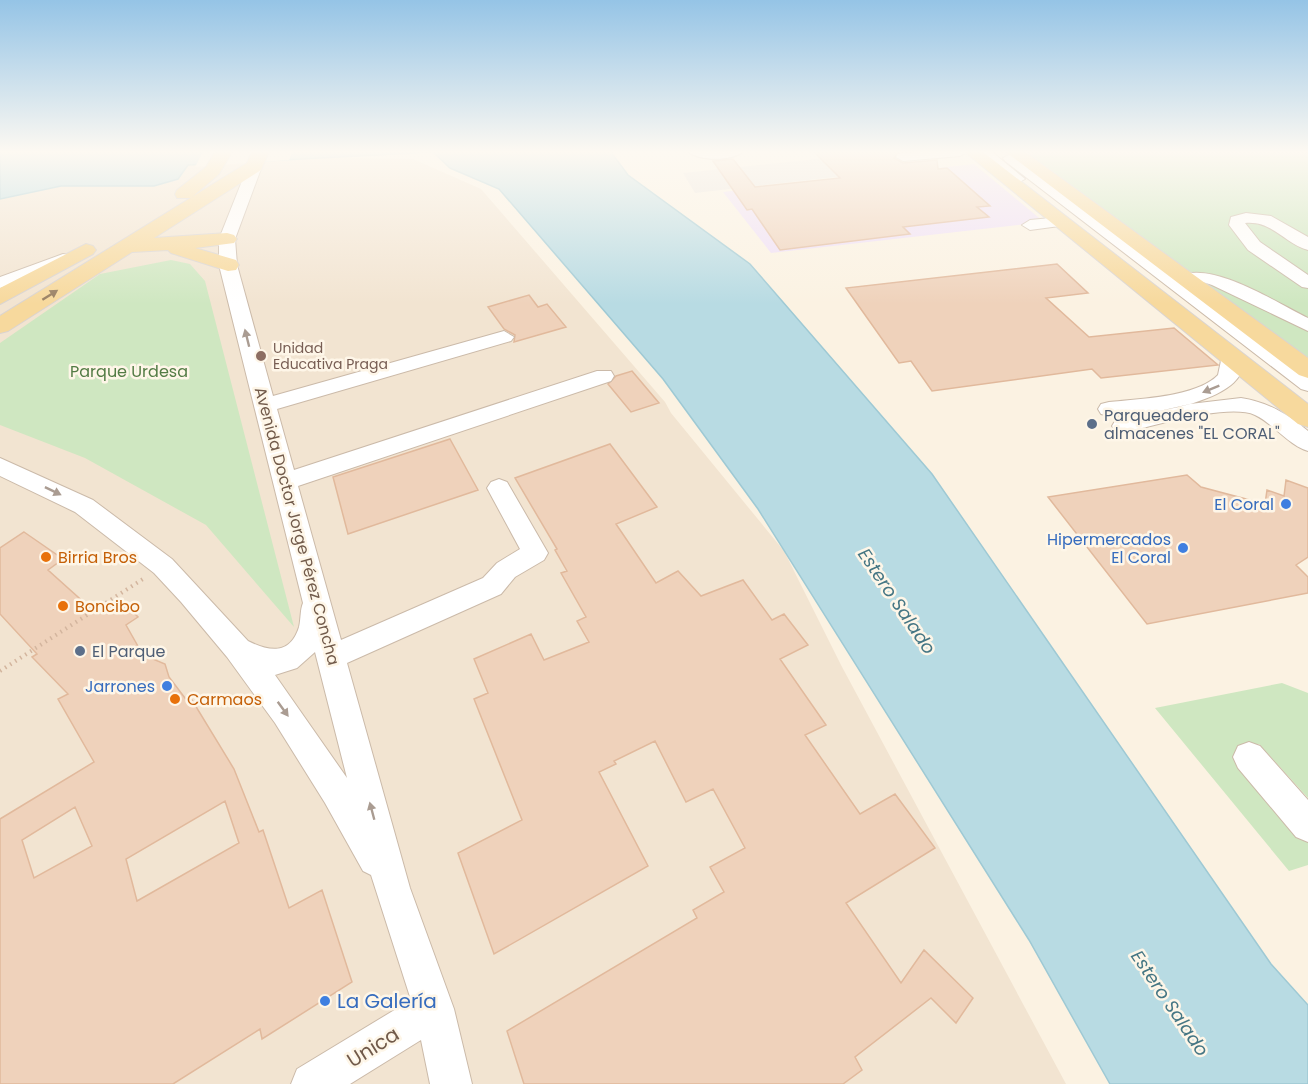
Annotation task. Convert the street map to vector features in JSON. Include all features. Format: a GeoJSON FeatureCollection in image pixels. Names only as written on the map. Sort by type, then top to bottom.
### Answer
{"type":"FeatureCollection","features":[{"type":"Feature","properties":{"kind":"main road"},"geometry":{"type":"LineString","coordinates":[[0,297],[171,203]]}},
{"type":"Feature","properties":{"kind":"main road"},"geometry":{"type":"LineString","coordinates":[[0,326],[130,246],[194,203]]}},
{"type":"Feature","properties":{"kind":"main road"},"geometry":{"type":"LineString","coordinates":[[1037,203],[1308,418]]}},
{"type":"Feature","properties":{"kind":"main road"},"geometry":{"type":"LineString","coordinates":[[1082,203],[1308,370]]}},
{"type":"Feature","properties":{"kind":"main road"},"geometry":{"type":"LineString","coordinates":[[130,246],[227,239]]}},
{"type":"Feature","properties":{"kind":"main road"},"geometry":{"type":"LineString","coordinates":[[154,246],[195,252],[228,265]]}},
{"type":"Feature","properties":{"kind":"street","name":"Avenida Doctor Jorge Pérez Concha"},"geometry":{"type":"LineString","coordinates":[[241,203],[227,239],[228,265],[392,888],[434,1009],[451,1084]]}},
{"type":"Feature","properties":{"kind":"street"},"geometry":{"type":"LineString","coordinates":[[1048,203],[1308,405]]}},
{"type":"Feature","properties":{"kind":"street"},"geometry":{"type":"LineString","coordinates":[[1069,203],[1308,384]]}},
{"type":"Feature","properties":{"kind":"street"},"geometry":{"type":"LineString","coordinates":[[1308,245],[1264,220],[1244,217],[1237,220],[1237,225],[1254,246],[1308,283]]}},
{"type":"Feature","properties":{"kind":"street"},"geometry":{"type":"LineString","coordinates":[[1029,225],[1061,222]]}},
{"type":"Feature","properties":{"kind":"street"},"geometry":{"type":"LineString","coordinates":[[0,283],[88,248]]}},
{"type":"Feature","properties":{"kind":"street"},"geometry":{"type":"LineString","coordinates":[[1185,279],[1204,277],[1218,281],[1308,325]]}},
{"type":"Feature","properties":{"kind":"street"},"geometry":{"type":"LineString","coordinates":[[264,406],[504,337]]}},
{"type":"Feature","properties":{"kind":"street"},"geometry":{"type":"LineString","coordinates":[[1152,412],[1215,390],[1225,382],[1230,372],[1230,355]]}},
{"type":"Feature","properties":{"kind":"street"},"geometry":{"type":"LineString","coordinates":[[285,482],[604,376]]}},
{"type":"Feature","properties":{"kind":"street"},"geometry":{"type":"LineString","coordinates":[[1116,418],[1152,412],[1232,405],[1255,408],[1280,421],[1308,443]]}},
{"type":"Feature","properties":{"kind":"street","name":"Avenida Doctor Jorge Pérez Concha"},"geometry":{"type":"LineString","coordinates":[[0,466],[84,506],[163,566],[237,648],[286,713],[324,772],[392,888]]}},
{"type":"Feature","properties":{"kind":"street"},"geometry":{"type":"LineString","coordinates":[[332,657],[492,586],[506,570],[535,553],[500,488]]}},
{"type":"Feature","properties":{"kind":"street"},"geometry":{"type":"LineString","coordinates":[[237,648],[254,659],[267,662],[294,654],[308,642],[313,632],[315,617],[312,582]]}},
{"type":"Feature","properties":{"kind":"street"},"geometry":{"type":"LineString","coordinates":[[1249,757],[1308,825]]}},
{"type":"Feature","properties":{"kind":"street","name":"Unica"},"geometry":{"type":"LineString","coordinates":[[312,1084],[434,1009]]}},
{"type":"Feature","properties":{"kind":"path"},"geometry":{"type":"LineString","coordinates":[[0,671],[163,566]]}},
{"type":"Feature","properties":{"kind":"shaded area"},"geometry":{"type":"Polygon","coordinates":[[[0,203],[493,203],[665,402],[671,413],[784,551],[841,665],[1066,1084],[0,1084],[0,203]]]}},
{"type":"Feature","properties":{"kind":"shaded area"},"geometry":{"type":"Polygon","coordinates":[[[731,203],[1021,203],[1044,222],[771,253],[731,203]]]}},
{"type":"Feature","properties":{"kind":"green space"},"geometry":{"type":"Polygon","coordinates":[[[1092,203],[1308,203],[1308,362],[1092,203]]]}},
{"type":"Feature","properties":{"kind":"green space","name":"Parque Urdesa"},"geometry":{"type":"Polygon","coordinates":[[[171,260],[190,264],[205,281],[294,627],[206,525],[85,458],[0,425],[0,343],[100,274],[171,260]]]}},
{"type":"Feature","properties":{"kind":"green space"},"geometry":{"type":"Polygon","coordinates":[[[1282,683],[1308,693],[1308,798],[1259,744],[1241,751],[1308,833],[1308,865],[1289,871],[1155,708],[1282,683]]]}},
{"type":"Feature","properties":{"kind":"water","name":"Estero Salado"},"geometry":{"type":"Polygon","coordinates":[[[511,203],[666,203],[750,264],[932,474],[1271,964],[1308,1005],[1308,1084],[1110,1084],[1029,940],[758,509],[663,379],[511,203]]]}},
{"type":"Feature","properties":{"kind":"building"},"geometry":{"type":"Polygon","coordinates":[[[742,203],[986,203],[990,206],[977,207],[989,217],[903,227],[910,234],[780,250],[752,209],[747,210],[742,203]]]}},
{"type":"Feature","properties":{"kind":"building"},"geometry":{"type":"Polygon","coordinates":[[[1057,264],[1088,293],[1046,298],[1089,337],[1174,328],[1218,365],[1101,378],[1092,369],[932,391],[911,361],[899,363],[846,288],[1057,264]]]}},
{"type":"Feature","properties":{"kind":"building"},"geometry":{"type":"Polygon","coordinates":[[[529,295],[538,307],[547,304],[566,327],[514,342],[515,335],[504,329],[488,307],[529,295]]]}},
{"type":"Feature","properties":{"kind":"building"},"geometry":{"type":"Polygon","coordinates":[[[632,371],[659,403],[631,412],[608,384],[616,376],[632,371]]]}},
{"type":"Feature","properties":{"kind":"building"},"geometry":{"type":"Polygon","coordinates":[[[450,439],[478,490],[348,534],[333,477],[450,439]]]}},
{"type":"Feature","properties":{"kind":"building"},"geometry":{"type":"Polygon","coordinates":[[[610,444],[657,507],[616,524],[656,583],[678,571],[701,596],[743,580],[772,620],[784,614],[808,645],[780,659],[826,725],[805,735],[860,814],[895,794],[935,848],[846,903],[901,983],[924,950],[973,998],[956,1023],[931,998],[855,1057],[862,1070],[843,1084],[524,1084],[507,1031],[697,918],[693,910],[724,892],[710,867],[745,848],[713,789],[686,802],[655,741],[614,761],[616,764],[599,772],[648,866],[494,954],[458,853],[522,820],[474,699],[488,693],[474,659],[531,634],[544,660],[589,642],[577,621],[586,617],[561,573],[567,571],[555,550],[557,549],[515,478],[610,444]]]}},
{"type":"Feature","properties":{"kind":"building","name":"Hipermercados El Coral"},"geometry":{"type":"Polygon","coordinates":[[[1187,475],[1201,487],[1265,504],[1267,490],[1284,496],[1286,480],[1308,488],[1308,557],[1296,565],[1308,577],[1308,593],[1147,624],[1048,497],[1187,475]]]}},
{"type":"Feature","properties":{"kind":"building"},"geometry":{"type":"Polygon","coordinates":[[[24,532],[63,559],[48,570],[97,614],[120,599],[138,617],[126,625],[143,655],[165,664],[169,677],[188,702],[192,700],[234,769],[259,832],[263,830],[289,908],[322,890],[352,982],[262,1039],[260,1029],[173,1084],[0,1084],[0,819],[94,762],[58,699],[68,694],[32,657],[37,654],[0,614],[0,548],[24,532]],[[225,801],[126,859],[137,901],[239,843],[225,801]],[[75,807],[22,840],[34,878],[92,846],[75,807]]]}},
{"type":"Feature","properties":{"kind":"place","name":"Unidad Educativa Praga"},"geometry":{"type":"Point","coordinates":[261,356]}},
{"type":"Feature","properties":{"kind":"place","name":"Parqueadero almacenes \"EL CORAL\""},"geometry":{"type":"Point","coordinates":[1092,424]}},
{"type":"Feature","properties":{"kind":"place","name":"El Coral"},"geometry":{"type":"Point","coordinates":[1286,504]}},
{"type":"Feature","properties":{"kind":"place","name":"Hipermercados El Coral"},"geometry":{"type":"Point","coordinates":[1183,548]}},
{"type":"Feature","properties":{"kind":"place","name":"Birria Bros"},"geometry":{"type":"Point","coordinates":[46,557]}},
{"type":"Feature","properties":{"kind":"place","name":"Boncibo"},"geometry":{"type":"Point","coordinates":[63,606]}},
{"type":"Feature","properties":{"kind":"place","name":"El Parque"},"geometry":{"type":"Point","coordinates":[80,651]}},
{"type":"Feature","properties":{"kind":"place","name":"Jarrones"},"geometry":{"type":"Point","coordinates":[167,686]}},
{"type":"Feature","properties":{"kind":"place","name":"Carmaos"},"geometry":{"type":"Point","coordinates":[175,699]}},
{"type":"Feature","properties":{"kind":"place","name":"La Galería"},"geometry":{"type":"Point","coordinates":[325,1001]}}]}
